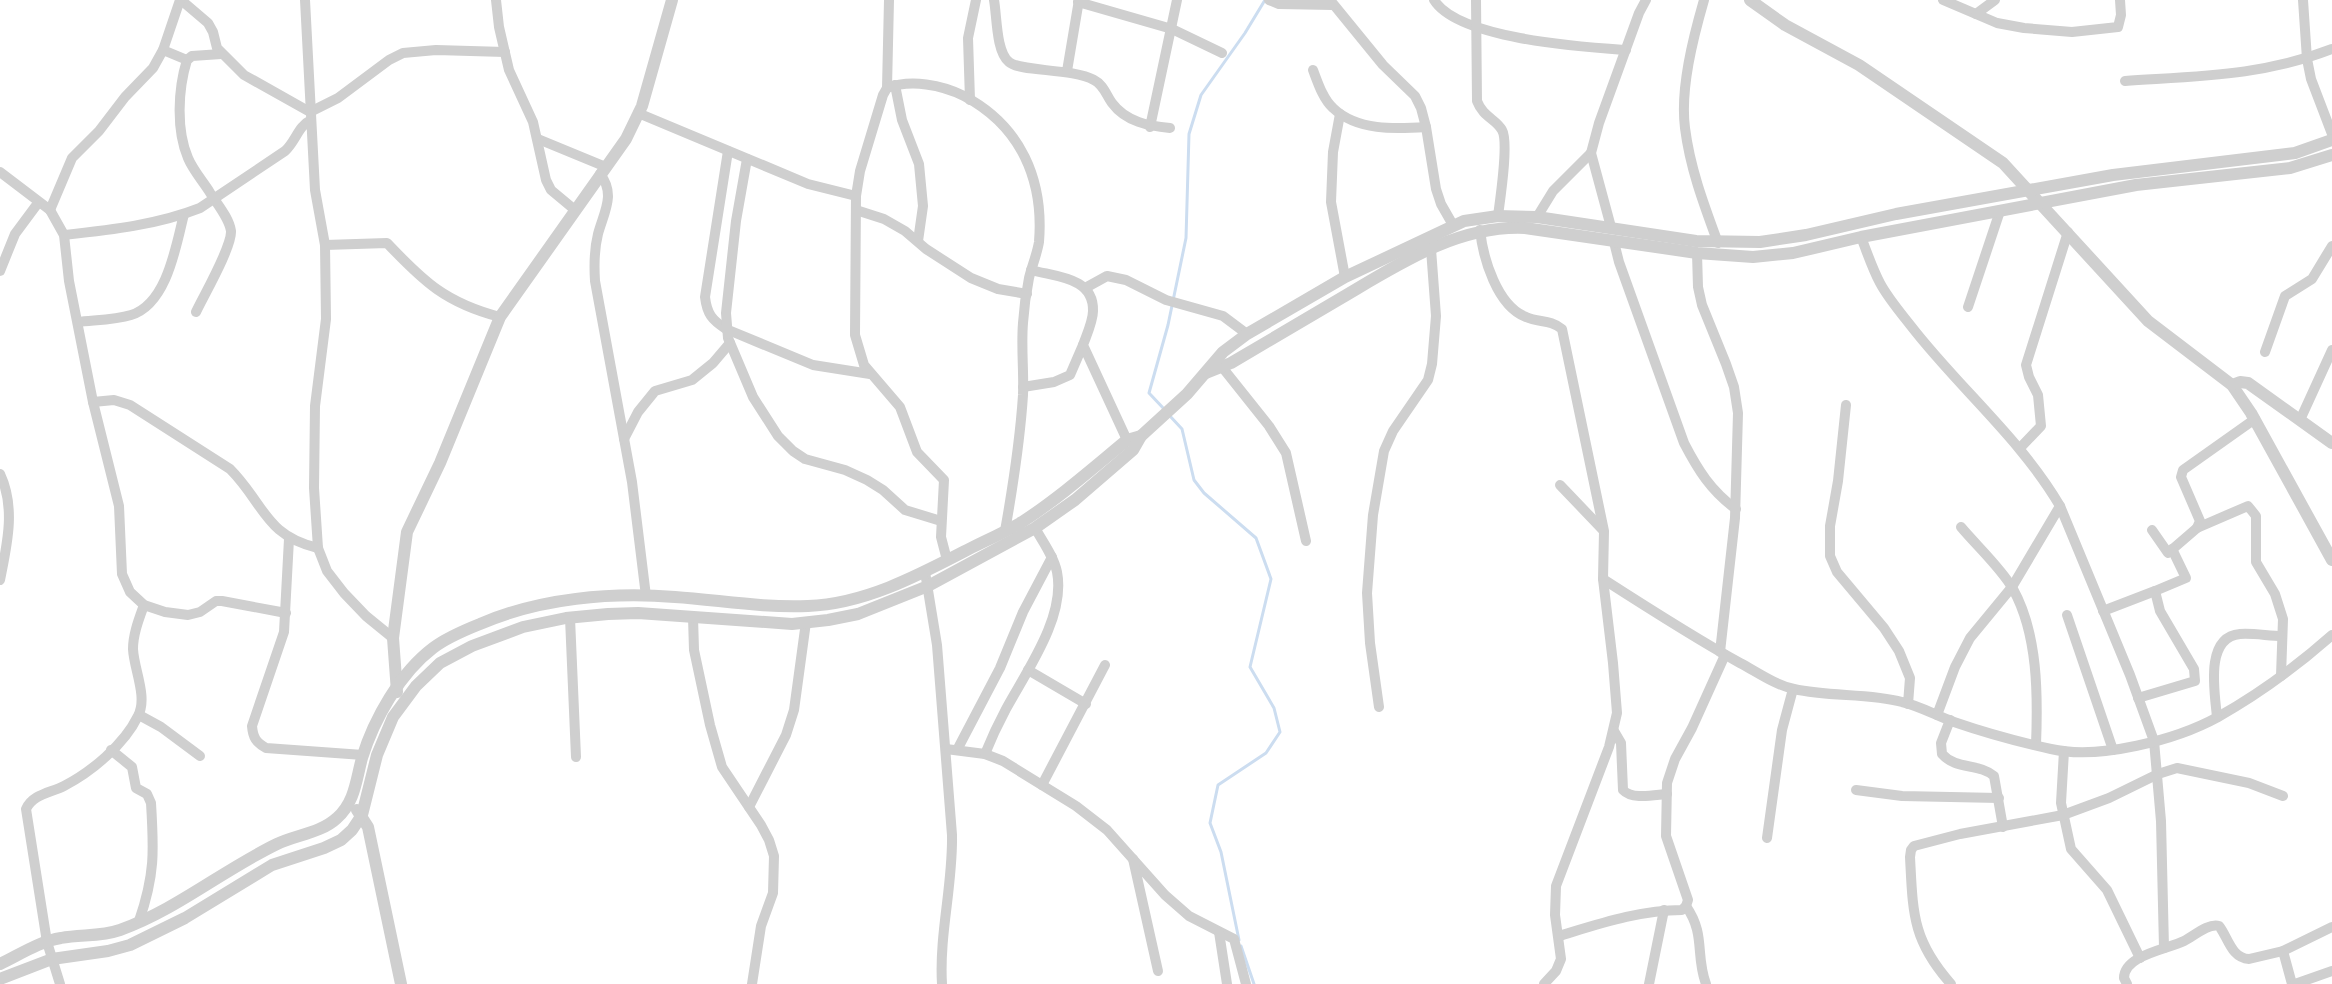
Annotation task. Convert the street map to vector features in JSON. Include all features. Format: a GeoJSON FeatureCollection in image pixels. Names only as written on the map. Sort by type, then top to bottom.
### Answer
{"type":"FeatureCollection","features":[{"type":"Feature","properties":{"kind":"street"},"geometry":{"type":"LineString","coordinates":[[50,210],[72,158],[99,131],[125,97],[153,68],[163,50],[180,0],[208,23],[221,54],[244,75],[311,116]]}},
{"type":"Feature","properties":{"kind":"street"},"geometry":{"type":"LineString","coordinates":[[305,0],[315,190],[325,245],[326,319],[315,406],[314,488],[318,548],[328,571],[344,593],[366,616],[393,638]]}},
{"type":"Feature","properties":{"kind":"street"},"geometry":{"type":"LineString","coordinates":[[496,0],[499,27],[505,52],[518,94],[533,122],[546,180],[551,190],[576,210]]}},
{"type":"Feature","properties":{"kind":"street"},"geometry":{"type":"LineString","coordinates":[[401,706],[396,688],[393,638],[407,532],[440,463],[500,317],[626,138],[638,113],[672,0]]}},
{"type":"Feature","properties":{"kind":"street"},"geometry":{"type":"LineString","coordinates":[[889,0],[891,86],[919,164],[923,206],[918,241]]}},
{"type":"Feature","properties":{"kind":"street"},"geometry":{"type":"LineString","coordinates":[[970,100],[968,38],[976,0]]}},
{"type":"Feature","properties":{"kind":"street"},"geometry":{"type":"LineString","coordinates":[[994,0],[1002,50],[1010,64],[1019,67],[1067,71],[1096,80],[1113,104],[1124,115],[1150,126],[1170,128]]}},
{"type":"Feature","properties":{"kind":"street"},"geometry":{"type":"LineString","coordinates":[[1150,126],[1177,0]]}},
{"type":"Feature","properties":{"kind":"street"},"geometry":{"type":"LineString","coordinates":[[1269,0],[1279,4],[1331,3],[1383,65],[1415,96],[1426,127],[1436,189],[1453,226]]}},
{"type":"Feature","properties":{"kind":"street"},"geometry":{"type":"LineString","coordinates":[[1434,0],[1448,16],[1476,27],[1550,44],[1626,50]]}},
{"type":"Feature","properties":{"kind":"street"},"geometry":{"type":"LineString","coordinates":[[1476,0],[1477,101],[1480,108],[1490,119],[1501,127],[1505,140],[1498,216]]}},
{"type":"Feature","properties":{"kind":"street"},"geometry":{"type":"LineString","coordinates":[[1537,217],[1553,191],[1591,153],[1599,123],[1639,13],[1646,0]]}},
{"type":"Feature","properties":{"kind":"street"},"geometry":{"type":"LineString","coordinates":[[1704,0],[1694,35],[1684,105],[1685,127],[1700,196],[1718,243]]}},
{"type":"Feature","properties":{"kind":"street"},"geometry":{"type":"LineString","coordinates":[[1750,0],[1785,25],[1858,65],[1979,144],[2003,163],[2031,191],[2148,321],[2232,385],[2255,419],[2332,560]]}},
{"type":"Feature","properties":{"kind":"street"},"geometry":{"type":"LineString","coordinates":[[1943,0],[1997,23],[2024,28],[2072,32],[2106,30],[2118,27],[2121,15],[2120,0]]}},
{"type":"Feature","properties":{"kind":"street"},"geometry":{"type":"LineString","coordinates":[[1976,14],[1995,0]]}},
{"type":"Feature","properties":{"kind":"street"},"geometry":{"type":"LineString","coordinates":[[2303,0],[2307,59],[2311,79],[2332,134]]}},
{"type":"Feature","properties":{"kind":"street"},"geometry":{"type":"LineString","coordinates":[[1067,71],[1078,1],[1172,29],[1222,53]]}},
{"type":"Feature","properties":{"kind":"street"},"geometry":{"type":"LineString","coordinates":[[2125,81],[2240,74],[2307,59],[2332,49]]}},
{"type":"Feature","properties":{"kind":"street"},"geometry":{"type":"LineString","coordinates":[[163,50],[186,60]]}},
{"type":"Feature","properties":{"kind":"street"},"geometry":{"type":"LineString","coordinates":[[64,235],[111,230],[184,214],[214,199],[285,151],[294,143],[301,128],[311,116],[389,60],[403,54],[436,50],[505,52]]}},
{"type":"Feature","properties":{"kind":"street"},"geometry":{"type":"LineString","coordinates":[[196,312],[230,241],[231,231],[227,220],[188,159],[181,136],[181,95],[186,60],[192,56],[221,54]]}},
{"type":"Feature","properties":{"kind":"street"},"geometry":{"type":"LineString","coordinates":[[1313,70],[1326,99],[1340,114],[1357,122],[1382,128],[1426,127]]}},
{"type":"Feature","properties":{"kind":"street"},"geometry":{"type":"LineString","coordinates":[[891,86],[910,84],[935,86],[957,93],[970,100],[993,116],[1014,138],[1024,153],[1034,178],[1040,211],[1038,244],[1027,294],[1022,339],[1022,387],[1016,468],[1005,531]]}},
{"type":"Feature","properties":{"kind":"street"},"geometry":{"type":"LineString","coordinates":[[891,86],[860,171],[856,196],[855,335],[864,365],[900,407],[917,452],[944,480],[941,537],[947,560]]}},
{"type":"Feature","properties":{"kind":"street"},"geometry":{"type":"LineString","coordinates":[[638,113],[808,184],[856,196]]}},
{"type":"Feature","properties":{"kind":"street"},"geometry":{"type":"LineString","coordinates":[[1340,114],[1332,160],[1331,202],[1345,277]]}},
{"type":"Feature","properties":{"kind":"street"},"geometry":{"type":"LineString","coordinates":[[538,139],[604,169]]}},
{"type":"Feature","properties":{"kind":"street"},"geometry":{"type":"LineString","coordinates":[[0,980],[52,958],[108,951],[130,945],[156,934],[272,865],[324,848],[341,840],[352,830],[362,815],[378,755],[393,717],[416,686],[440,664],[472,646],[523,627],[570,618],[638,614],[735,621],[806,622],[858,614],[928,586],[1035,528],[1075,500],[1133,450],[1141,436],[1183,398],[1223,352],[1247,334],[1345,277],[1464,221],[1498,216],[1537,217],[1718,243],[1760,242],[1806,235],[1896,214],[2113,175],[2295,153],[2332,140]]}},
{"type":"Feature","properties":{"kind":"street"},"geometry":{"type":"LineString","coordinates":[[728,151],[705,297],[709,315],[714,322],[726,329],[813,365],[834,370],[870,374]]}},
{"type":"Feature","properties":{"kind":"street"},"geometry":{"type":"LineString","coordinates":[[1591,153],[1612,227]]}},
{"type":"Feature","properties":{"kind":"street"},"geometry":{"type":"LineString","coordinates":[[1203,374],[1222,367],[1431,249],[1480,230],[1505,227],[1525,228],[1697,253],[1753,257],[1793,252],[1861,237],[2136,185],[2290,168],[2332,155]]}},
{"type":"Feature","properties":{"kind":"street"},"geometry":{"type":"LineString","coordinates":[[747,159],[730,270],[726,329],[730,343],[754,397],[778,436],[792,452],[805,459],[845,470],[882,490],[905,510],[941,521]]}},
{"type":"Feature","properties":{"kind":"street"},"geometry":{"type":"LineString","coordinates":[[604,169],[609,199],[598,234],[594,258],[595,281],[633,491],[646,596]]}},
{"type":"Feature","properties":{"kind":"street"},"geometry":{"type":"LineString","coordinates":[[0,172],[38,203],[50,210],[64,235],[69,281],[93,402],[118,506],[122,574],[130,592],[144,605],[165,612],[188,615],[200,612],[216,601],[286,612]]}},
{"type":"Feature","properties":{"kind":"street"},"geometry":{"type":"LineString","coordinates":[[0,271],[15,234],[38,203]]}},
{"type":"Feature","properties":{"kind":"street"},"geometry":{"type":"LineString","coordinates":[[856,210],[884,219],[971,278],[998,289],[1027,294]]}},
{"type":"Feature","properties":{"kind":"street"},"geometry":{"type":"LineString","coordinates":[[1968,307],[2000,211]]}},
{"type":"Feature","properties":{"kind":"street"},"geometry":{"type":"LineString","coordinates":[[78,322],[131,315],[147,308],[157,294],[168,270],[184,214]]}},
{"type":"Feature","properties":{"kind":"street"},"geometry":{"type":"LineString","coordinates":[[1480,230],[1482,252],[1490,272],[1501,293],[1515,312],[1527,318],[1554,323],[1562,329],[1604,531],[1603,579],[1617,713],[1614,730],[1556,886],[1555,914],[1561,959],[1556,970],[1544,984]]}},
{"type":"Feature","properties":{"kind":"street"},"geometry":{"type":"LineString","coordinates":[[2020,448],[2041,426],[2038,395],[2029,377],[2026,365],[2068,232]]}},
{"type":"Feature","properties":{"kind":"street"},"geometry":{"type":"LineString","coordinates":[[1861,237],[1880,283],[1889,298],[1924,343],[2020,448],[2045,481],[2060,506],[2104,611],[2154,740],[2158,774],[2164,948]]}},
{"type":"Feature","properties":{"kind":"street"},"geometry":{"type":"LineString","coordinates":[[1614,242],[1619,262],[1684,443],[1699,472],[1716,493],[1736,509]]}},
{"type":"Feature","properties":{"kind":"street"},"geometry":{"type":"LineString","coordinates":[[325,245],[387,243],[410,268],[441,294],[476,311],[500,317]]}},
{"type":"Feature","properties":{"kind":"street"},"geometry":{"type":"LineString","coordinates":[[2264,352],[2285,296],[2312,279],[2332,246]]}},
{"type":"Feature","properties":{"kind":"street"},"geometry":{"type":"LineString","coordinates":[[1379,707],[1370,642],[1367,593],[1373,515],[1384,451],[1393,431],[1428,380],[1432,364],[1436,316],[1431,249]]}},
{"type":"Feature","properties":{"kind":"street"},"geometry":{"type":"LineString","coordinates":[[1559,936],[1620,919],[1664,910],[1682,910],[1688,900],[1666,836],[1666,794],[1670,770],[1723,653],[1736,509],[1738,413],[1734,387],[1702,305],[1698,287],[1697,253]]}},
{"type":"Feature","properties":{"kind":"street"},"geometry":{"type":"LineString","coordinates":[[1022,387],[1054,382],[1070,375],[1094,312],[1092,299],[1087,288],[1075,281],[1032,270]]}},
{"type":"Feature","properties":{"kind":"street"},"geometry":{"type":"LineString","coordinates":[[1087,288],[1107,276],[1126,280],[1166,300],[1223,316],[1247,334]]}},
{"type":"Feature","properties":{"kind":"street"},"geometry":{"type":"LineString","coordinates":[[624,440],[638,412],[655,391],[692,380],[713,364],[730,343]]}},
{"type":"Feature","properties":{"kind":"street"},"geometry":{"type":"LineString","coordinates":[[1083,344],[1126,440]]}},
{"type":"Feature","properties":{"kind":"street"},"geometry":{"type":"LineString","coordinates":[[2300,420],[2332,350]]}},
{"type":"Feature","properties":{"kind":"street"},"geometry":{"type":"LineString","coordinates":[[1222,367],[1269,426],[1286,453],[1306,541]]}},
{"type":"Feature","properties":{"kind":"street"},"geometry":{"type":"LineString","coordinates":[[2232,385],[2240,382],[2248,383],[2332,444]]}},
{"type":"Feature","properties":{"kind":"street"},"geometry":{"type":"LineString","coordinates":[[93,402],[114,400],[130,405],[230,469],[278,530],[289,539],[318,548]]}},
{"type":"Feature","properties":{"kind":"street"},"geometry":{"type":"LineString","coordinates":[[1846,405],[1838,481],[1830,526],[1830,556],[1837,572],[1884,628],[1899,651],[1910,678],[1908,704]]}},
{"type":"Feature","properties":{"kind":"street"},"geometry":{"type":"LineString","coordinates":[[2197,528],[2200,521],[2181,477],[2183,470],[2255,419]]}},
{"type":"Feature","properties":{"kind":"street"},"geometry":{"type":"LineString","coordinates":[[0,964],[60,938],[118,931],[280,843],[319,830],[335,820],[351,803],[363,755],[382,710],[396,688],[433,648],[477,625],[513,611],[567,601],[616,596],[646,596],[766,606],[810,606],[842,602],[879,591],[925,572],[1022,522],[1126,440],[1141,436]]}},
{"type":"Feature","properties":{"kind":"street"},"geometry":{"type":"LineString","coordinates":[[0,474],[7,490],[10,506],[6,547],[0,580]]}},
{"type":"Feature","properties":{"kind":"street"},"geometry":{"type":"LineString","coordinates":[[1560,485],[1604,531]]}},
{"type":"Feature","properties":{"kind":"street"},"geometry":{"type":"LineString","coordinates":[[1937,715],[1955,666],[1970,638],[2012,587],[2060,506]]}},
{"type":"Feature","properties":{"kind":"street"},"geometry":{"type":"LineString","coordinates":[[2152,530],[2168,553],[2197,528],[2248,506],[2256,516],[2256,562],[2276,594],[2283,619],[2281,676]]}},
{"type":"Feature","properties":{"kind":"street"},"geometry":{"type":"LineString","coordinates":[[1961,527],[2012,587],[2023,612],[2030,642],[2035,682],[2036,746]]}},
{"type":"Feature","properties":{"kind":"street"},"geometry":{"type":"LineString","coordinates":[[985,754],[1043,642],[1054,610],[1057,572],[1052,557],[1035,528]]}},
{"type":"Feature","properties":{"kind":"street"},"geometry":{"type":"LineString","coordinates":[[289,539],[286,612],[280,649],[252,726],[253,735],[256,743],[266,748],[283,751],[363,755]]}},
{"type":"Feature","properties":{"kind":"street"},"geometry":{"type":"LineString","coordinates":[[2104,611],[2186,578],[2172,549]]}},
{"type":"Feature","properties":{"kind":"street"},"geometry":{"type":"LineString","coordinates":[[951,749],[1000,668],[1023,612],[1052,557]]}},
{"type":"Feature","properties":{"kind":"street"},"geometry":{"type":"LineString","coordinates":[[925,572],[951,749],[953,863],[942,959],[942,984]]}},
{"type":"Feature","properties":{"kind":"street"},"geometry":{"type":"LineString","coordinates":[[1603,579],[1723,653],[1779,684],[1793,689],[1908,704],[1950,720],[2036,746],[2064,752],[2113,750],[2154,740],[2217,717],[2298,665],[2332,635]]}},
{"type":"Feature","properties":{"kind":"street"},"geometry":{"type":"LineString","coordinates":[[2138,698],[2195,681],[2194,669],[2160,611],[2155,591]]}},
{"type":"Feature","properties":{"kind":"street"},"geometry":{"type":"LineString","coordinates":[[60,984],[47,942],[26,809],[36,797],[64,786],[96,764],[125,737],[139,716],[140,693],[133,647],[144,605]]}},
{"type":"Feature","properties":{"kind":"street"},"geometry":{"type":"LineString","coordinates":[[2067,616],[2113,750]]}},
{"type":"Feature","properties":{"kind":"street"},"geometry":{"type":"LineString","coordinates":[[693,617],[694,650],[710,725],[722,767],[769,840],[774,856],[773,893],[761,926],[752,984]]}},
{"type":"Feature","properties":{"kind":"street"},"geometry":{"type":"LineString","coordinates":[[570,618],[576,757]]}},
{"type":"Feature","properties":{"kind":"street"},"geometry":{"type":"LineString","coordinates":[[748,807],[765,779],[791,719],[799,685],[806,622]]}},
{"type":"Feature","properties":{"kind":"street"},"geometry":{"type":"LineString","coordinates":[[2217,717],[2214,670],[2217,652],[2226,639],[2239,634],[2282,636]]}},
{"type":"Feature","properties":{"kind":"street"},"geometry":{"type":"LineString","coordinates":[[1042,785],[1105,665]]}},
{"type":"Feature","properties":{"kind":"street"},"geometry":{"type":"LineString","coordinates":[[1028,670],[1086,704]]}},
{"type":"Feature","properties":{"kind":"street"},"geometry":{"type":"LineString","coordinates":[[1767,838],[1782,730],[1793,689]]}},
{"type":"Feature","properties":{"kind":"street"},"geometry":{"type":"LineString","coordinates":[[139,716],[161,727],[200,756]]}},
{"type":"Feature","properties":{"kind":"street"},"geometry":{"type":"LineString","coordinates":[[1950,720],[1941,743],[1942,754],[1955,764],[1990,773],[1994,776],[2003,826]]}},
{"type":"Feature","properties":{"kind":"street"},"geometry":{"type":"LineString","coordinates":[[1614,730],[1622,743],[1623,790],[1627,794],[1635,796],[1666,794]]}},
{"type":"Feature","properties":{"kind":"street"},"geometry":{"type":"LineString","coordinates":[[951,749],[985,754],[1003,761],[1042,785],[1107,830],[1165,895],[1189,916],[1234,939],[1238,946],[1246,984]]}},
{"type":"Feature","properties":{"kind":"street"},"geometry":{"type":"LineString","coordinates":[[111,750],[129,763],[134,773],[136,788],[147,794],[151,803],[153,869],[149,893],[139,921]]}},
{"type":"Feature","properties":{"kind":"street"},"geometry":{"type":"LineString","coordinates":[[2064,752],[2061,795],[2063,815],[2071,849],[2106,890],[2140,958]]}},
{"type":"Feature","properties":{"kind":"street"},"geometry":{"type":"LineString","coordinates":[[1951,984],[1926,952],[1918,934],[1914,917],[1910,850],[1922,842],[2063,815],[2109,798],[2158,774],[2177,768],[2249,783],[2283,796]]}},
{"type":"Feature","properties":{"kind":"street"},"geometry":{"type":"LineString","coordinates":[[1856,790],[1902,796],[1999,798]]}},
{"type":"Feature","properties":{"kind":"street"},"geometry":{"type":"LineString","coordinates":[[351,803],[362,815],[368,827],[401,984]]}},
{"type":"Feature","properties":{"kind":"street"},"geometry":{"type":"LineString","coordinates":[[1133,858],[1158,970]]}},
{"type":"Feature","properties":{"kind":"street"},"geometry":{"type":"LineString","coordinates":[[1686,906],[1694,917],[1700,934],[1700,965],[1706,984]]}},
{"type":"Feature","properties":{"kind":"street"},"geometry":{"type":"LineString","coordinates":[[1649,984],[1664,910]]}},
{"type":"Feature","properties":{"kind":"street"},"geometry":{"type":"LineString","coordinates":[[2127,984],[2124,978],[2126,970],[2140,958],[2182,942],[2214,924],[2222,930],[2233,950],[2244,959],[2284,951],[2332,927]]}},
{"type":"Feature","properties":{"kind":"street"},"geometry":{"type":"LineString","coordinates":[[1219,932],[1227,984]]}},
{"type":"Feature","properties":{"kind":"street"},"geometry":{"type":"LineString","coordinates":[[2284,951],[2293,984],[2332,971]]}},
{"type":"Feature","properties":{"kind":"waterway"},"geometry":{"type":"LineString","coordinates":[[1165,410],[1149,393],[1168,325],[1186,238],[1189,134],[1201,95],[1245,33],[1265,0]]}},
{"type":"Feature","properties":{"kind":"waterway"},"geometry":{"type":"LineString","coordinates":[[1169,415],[1182,429],[1194,480],[1204,493],[1256,538],[1271,579],[1250,667],[1274,708],[1280,732],[1266,753],[1218,785],[1210,823],[1221,852],[1239,940]]}},
{"type":"Feature","properties":{"kind":"waterway"},"geometry":{"type":"LineString","coordinates":[[1241,946],[1254,984]]}}]}
